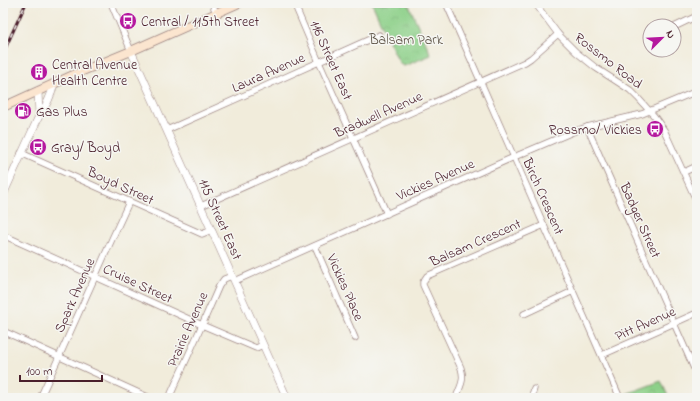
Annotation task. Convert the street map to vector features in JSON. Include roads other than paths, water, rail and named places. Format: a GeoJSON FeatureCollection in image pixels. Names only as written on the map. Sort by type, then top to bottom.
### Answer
{"type":"FeatureCollection","features":[{"type":"Feature","properties":{"kind":"main road"},"geometry":{"type":"LineString","coordinates":[[3,107],[239,3]]}},
{"type":"Feature","properties":{"kind":"street"},"geometry":{"type":"LineString","coordinates":[[111,3],[132,51]]}},
{"type":"Feature","properties":{"kind":"street"},"geometry":{"type":"LineString","coordinates":[[212,3],[216,13]]}},
{"type":"Feature","properties":{"kind":"street","name":"116 Street East"},"geometry":{"type":"LineString","coordinates":[[294,3],[387,214]]}},
{"type":"Feature","properties":{"kind":"street","name":"Birch Crescent"},"geometry":{"type":"LineString","coordinates":[[446,3],[620,398]]}},
{"type":"Feature","properties":{"kind":"street","name":"Rossmo Road"},"geometry":{"type":"LineString","coordinates":[[535,3],[558,34],[576,52],[630,90],[654,116],[664,130],[697,202]]}},
{"type":"Feature","properties":{"kind":"street"},"geometry":{"type":"LineString","coordinates":[[682,23],[697,16]]}},
{"type":"Feature","properties":{"kind":"street","name":"Bradwell Avenue"},"geometry":{"type":"LineString","coordinates":[[201,206],[525,62],[558,34]]}},
{"type":"Feature","properties":{"kind":"street","name":"Laura Avenue"},"geometry":{"type":"LineString","coordinates":[[167,130],[379,35]]}},
{"type":"Feature","properties":{"kind":"street","name":"115 Street East"},"geometry":{"type":"LineString","coordinates":[[132,51],[287,398]]}},
{"type":"Feature","properties":{"kind":"street"},"geometry":{"type":"LineString","coordinates":[[3,195],[21,153],[39,116],[51,96],[54,84]]}},
{"type":"Feature","properties":{"kind":"street"},"geometry":{"type":"LineString","coordinates":[[38,91],[39,116]]}},
{"type":"Feature","properties":{"kind":"street","name":"Vickies Avenue"},"geometry":{"type":"LineString","coordinates":[[234,279],[315,246],[564,135],[587,127],[649,111],[697,91]]}},
{"type":"Feature","properties":{"kind":"street","name":"Badger Street"},"geometry":{"type":"LineString","coordinates":[[587,127],[696,373]]}},
{"type":"Feature","properties":{"kind":"street","name":"Boyd Street"},"geometry":{"type":"LineString","coordinates":[[21,153],[202,234],[212,230]]}},
{"type":"Feature","properties":{"kind":"street"},"geometry":{"type":"LineString","coordinates":[[684,172],[697,166]]}},
{"type":"Feature","properties":{"kind":"street","name":"Spark Avenue"},"geometry":{"type":"LineString","coordinates":[[40,398],[129,202]]}},
{"type":"Feature","properties":{"kind":"street","name":"Balsam Crescent"},"geometry":{"type":"LineString","coordinates":[[456,398],[463,375],[423,282],[427,276],[544,225]]}},
{"type":"Feature","properties":{"kind":"street","name":"Cruise Street"},"geometry":{"type":"LineString","coordinates":[[3,234],[202,325],[256,348],[263,345]]}},
{"type":"Feature","properties":{"kind":"street","name":"Vickies Place"},"geometry":{"type":"LineString","coordinates":[[315,246],[356,338]]}},
{"type":"Feature","properties":{"kind":"street","name":"Prairie Avenue"},"geometry":{"type":"LineString","coordinates":[[169,398],[219,286],[224,279],[234,279]]}},
{"type":"Feature","properties":{"kind":"street"},"geometry":{"type":"LineString","coordinates":[[524,314],[573,291]]}},
{"type":"Feature","properties":{"kind":"street","name":"Pitt Avenue"},"geometry":{"type":"LineString","coordinates":[[602,355],[697,313]]}},
{"type":"Feature","properties":{"kind":"street"},"geometry":{"type":"LineString","coordinates":[[3,331],[150,398]]}},
{"type":"Feature","properties":{"kind":"street"},"geometry":{"type":"LineString","coordinates":[[531,398],[534,389]]}},
{"type":"Feature","properties":{"kind":"railway"},"geometry":{"type":"LineString","coordinates":[[3,53],[26,3]]}},
{"type":"Feature","properties":{"kind":"place","name":"Central / 115th Street"},"geometry":{"type":"Point","coordinates":[128,21]}},
{"type":"Feature","properties":{"kind":"place","name":"Central Avenue Health Centre"},"geometry":{"type":"Point","coordinates":[39,72]}},
{"type":"Feature","properties":{"kind":"place","name":"Gas Plus"},"geometry":{"type":"Point","coordinates":[23,111]}},
{"type":"Feature","properties":{"kind":"place","name":"Rossmo/ Vickies"},"geometry":{"type":"Point","coordinates":[655,129]}},
{"type":"Feature","properties":{"kind":"place","name":"Gray/ Boyd"},"geometry":{"type":"Point","coordinates":[38,147]}},
{"type":"Feature","properties":{"kind":"park label","name":"Balsam Park"},"geometry":{"type":"Point","coordinates":[406,39]}}]}
